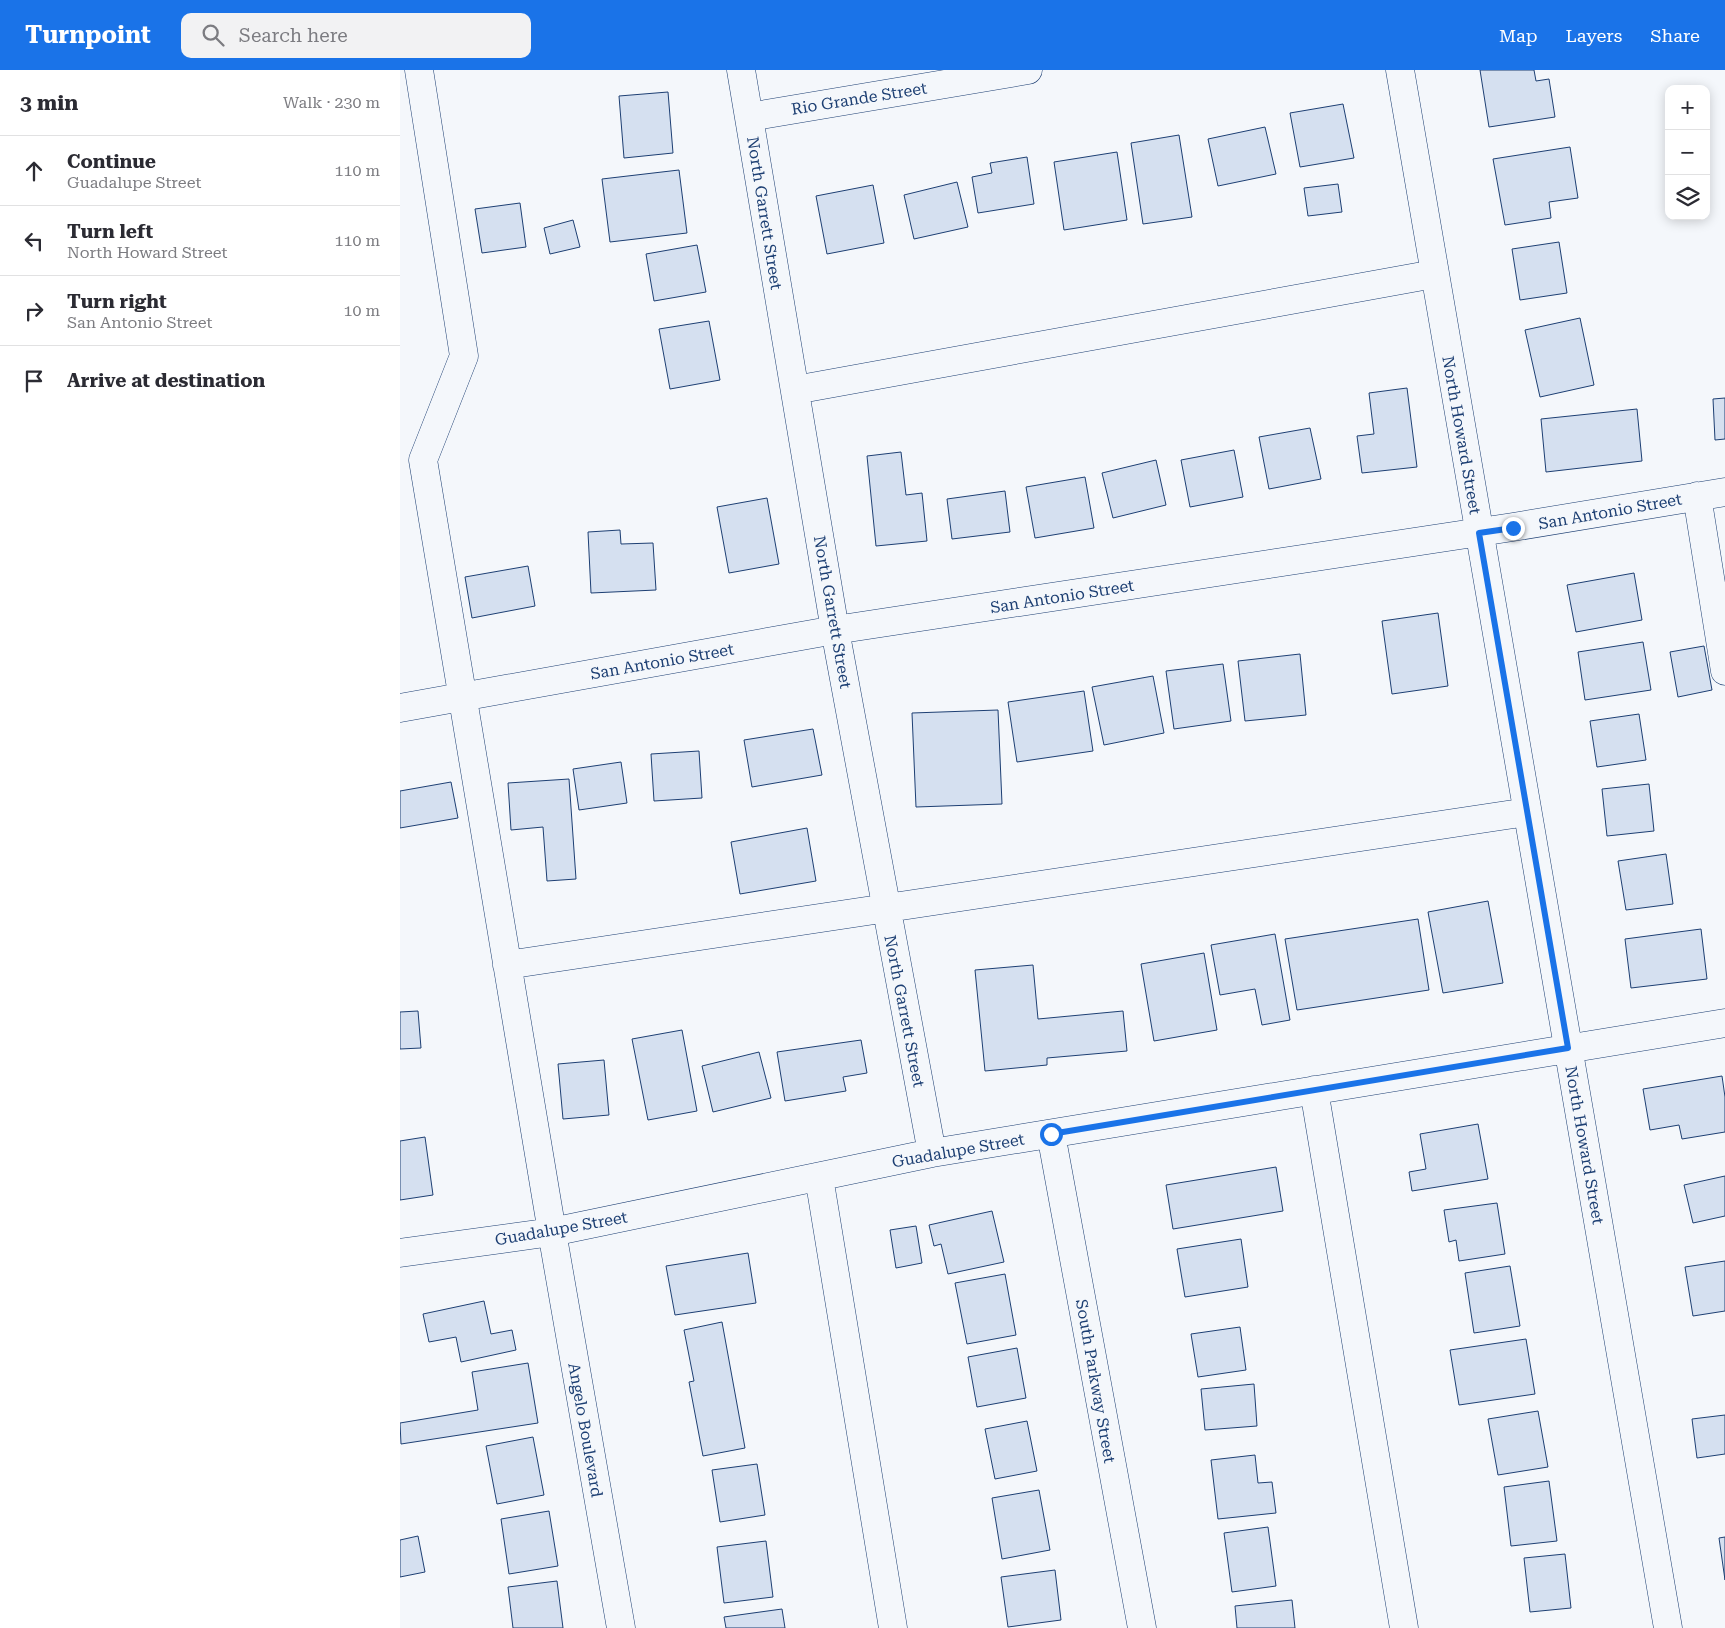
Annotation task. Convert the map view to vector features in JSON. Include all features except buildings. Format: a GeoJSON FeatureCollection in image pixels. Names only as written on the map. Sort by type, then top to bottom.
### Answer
{"type":"FeatureCollection","features":[{"type":"Feature","properties":{"kind":"street","name":"Angelo Boulevard"},"geometry":{"type":"LineString","coordinates":[[419,70],[464,356],[424,460],[552,1232],[621,1628]]}},
{"type":"Feature","properties":{"kind":"street","name":"North Garrett Street"},"geometry":{"type":"LineString","coordinates":[[741,70],[835,630],[932,1154]]}},
{"type":"Feature","properties":{"kind":"street","name":"Rio Grande Street"},"geometry":{"type":"LineString","coordinates":[[749,116],[1028,70]]}},
{"type":"Feature","properties":{"kind":"street","name":"North Howard Street"},"geometry":{"type":"LineString","coordinates":[[1400,70],[1668,1628]]}},
{"type":"Feature","properties":{"kind":"street"},"geometry":{"type":"LineString","coordinates":[[794,390],[1434,274]]}},
{"type":"Feature","properties":{"kind":"street","name":"San Antonio Street"},"geometry":{"type":"LineString","coordinates":[[400,708],[835,630],[1479,533],[1725,492]]}},
{"type":"Feature","properties":{"kind":"street"},"geometry":{"type":"LineString","coordinates":[[1698,496],[1725,672]]}},
{"type":"Feature","properties":{"kind":"street"},"geometry":{"type":"LineString","coordinates":[[507,965],[1527,812]]}},
{"type":"Feature","properties":{"kind":"street","name":"Guadalupe Street"},"geometry":{"type":"LineString","coordinates":[[400,1252],[552,1232],[932,1154],[1725,1023]]}},
{"type":"Feature","properties":{"kind":"street"},"geometry":{"type":"LineString","coordinates":[[1314,1090],[1404,1628]]}},
{"type":"Feature","properties":{"kind":"street","name":"South Parkway Street"},"geometry":{"type":"LineString","coordinates":[[1051,1134],[1142,1628]]}},
{"type":"Feature","properties":{"kind":"street"},"geometry":{"type":"LineString","coordinates":[[819,1177],[893,1628]]}},
{"type":"Feature","properties":{"kind":"route"},"geometry":{"type":"LineString","coordinates":[[1051,1134],[1568,1048],[1479,533],[1513,528]]}}]}
